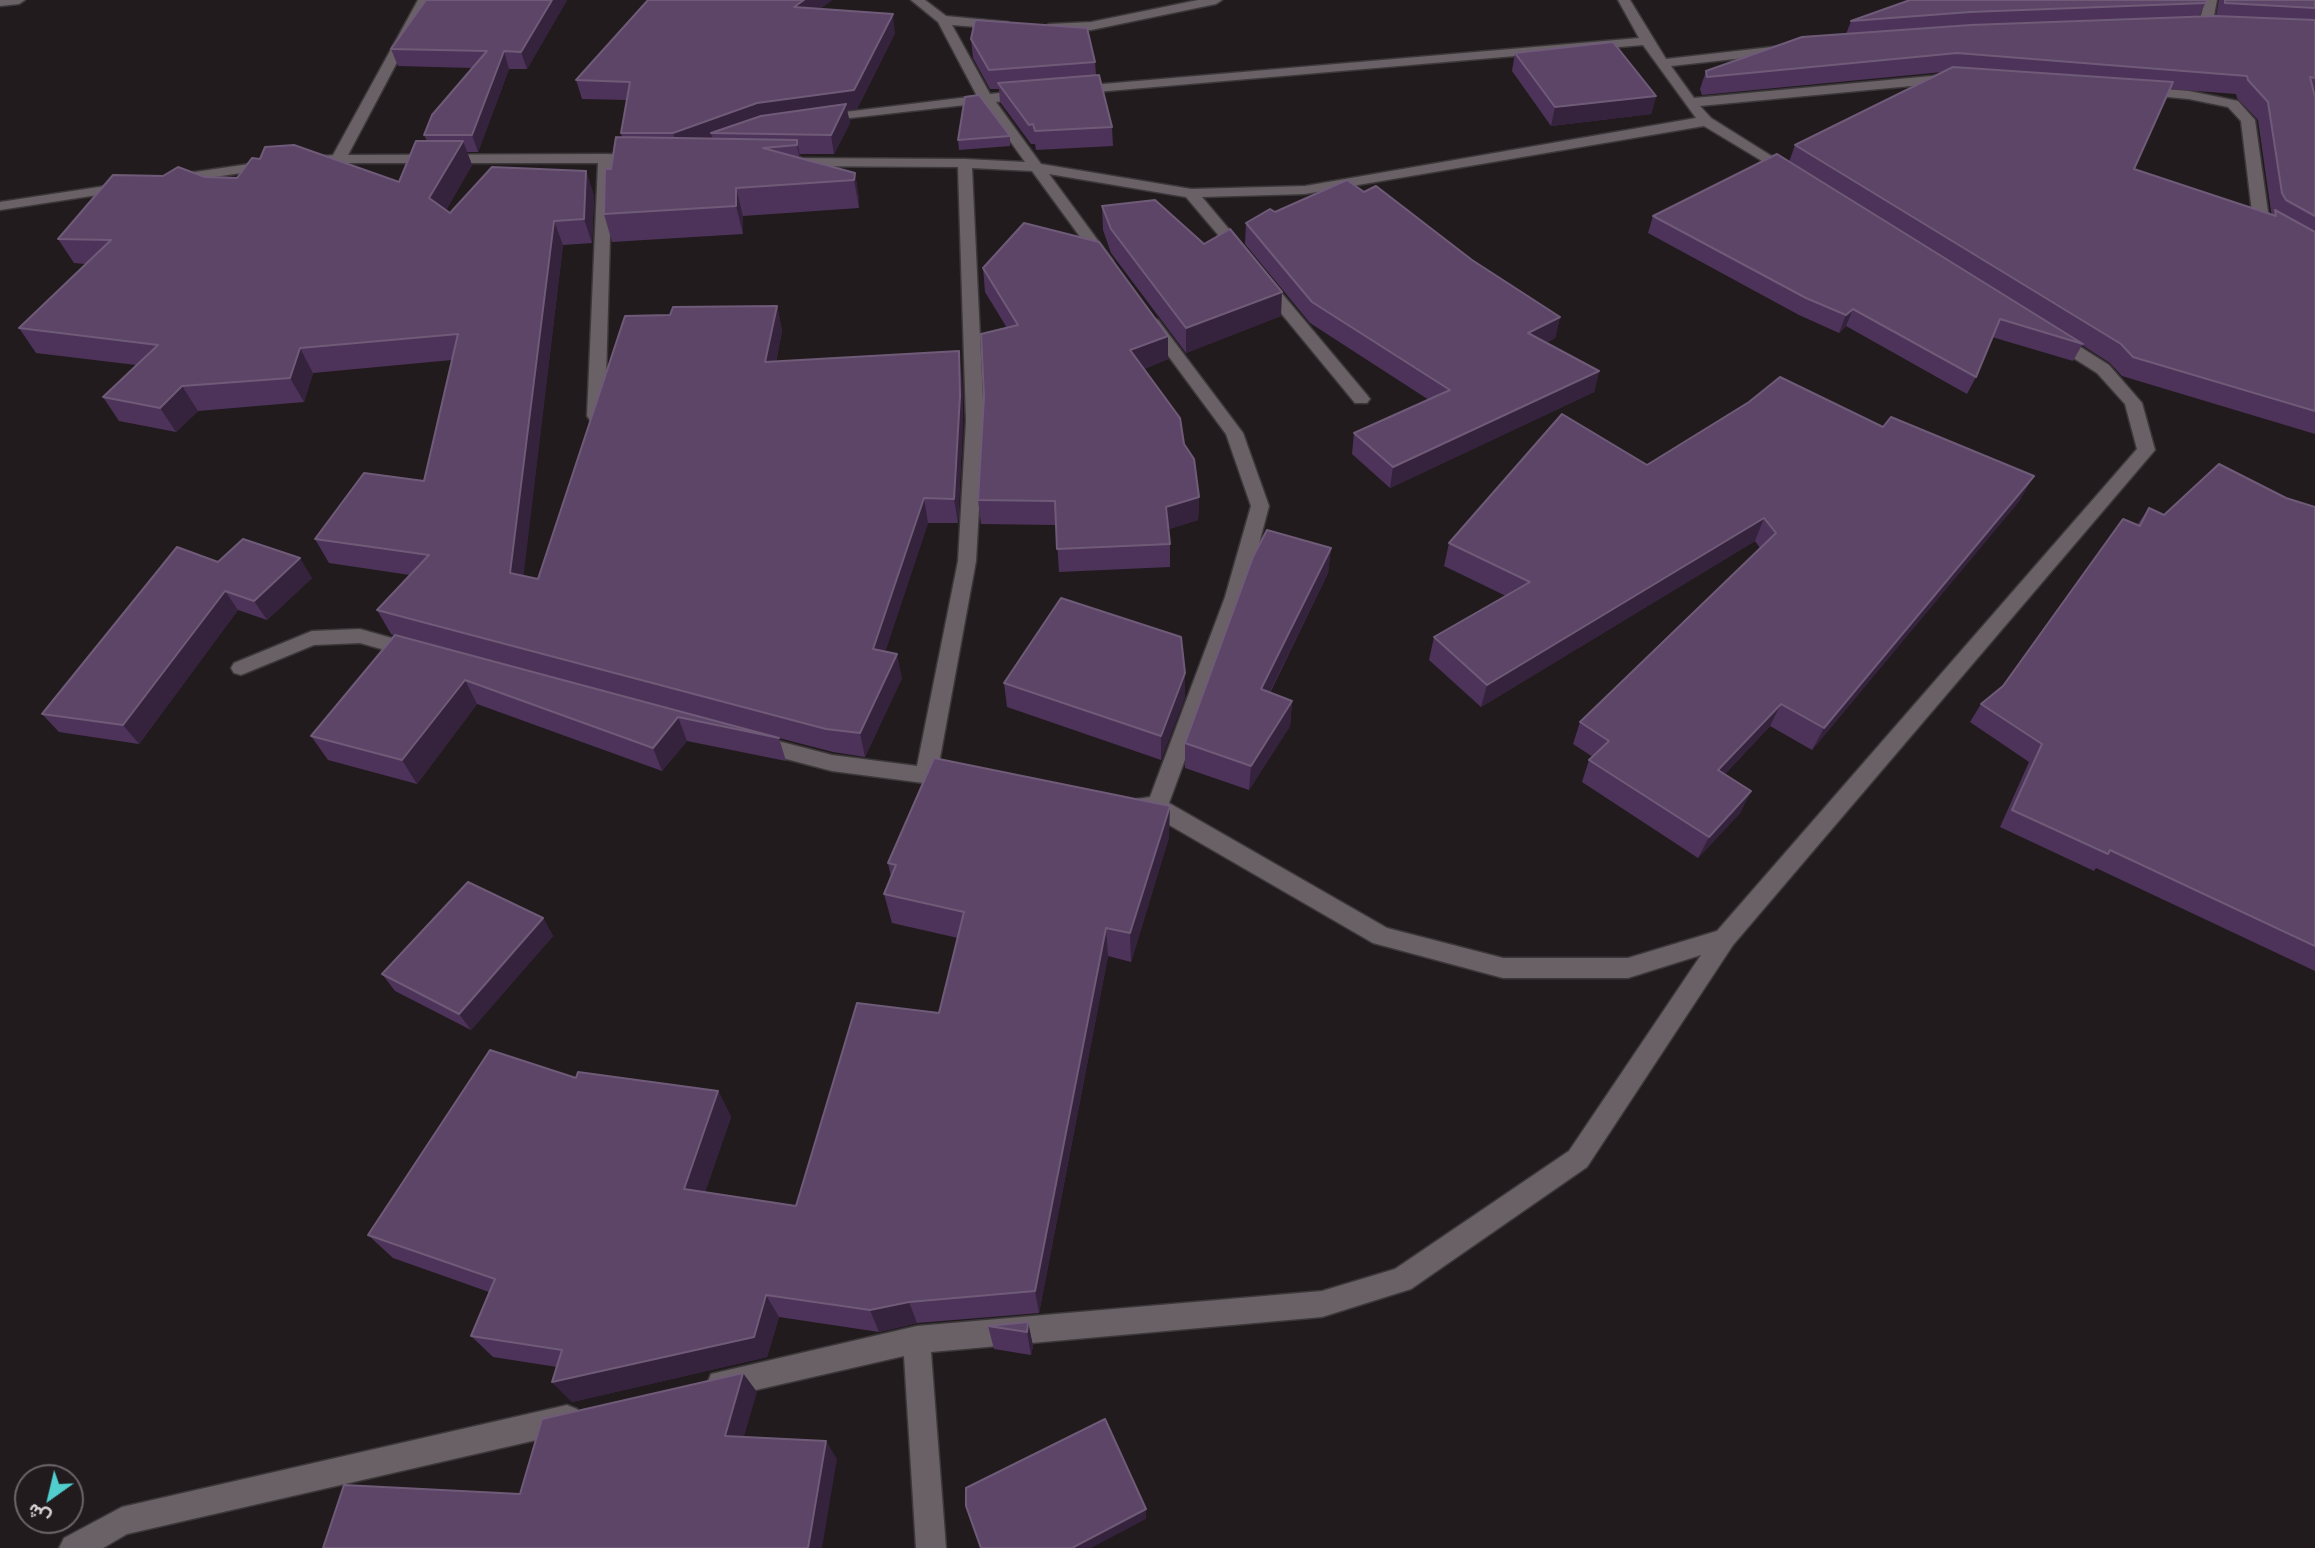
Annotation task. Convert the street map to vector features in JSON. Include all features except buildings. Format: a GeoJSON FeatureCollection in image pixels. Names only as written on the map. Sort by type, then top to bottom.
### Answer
{"type":"FeatureCollection","features":[{"type":"Feature","properties":{"kind":"street"},"geometry":{"type":"LineString","coordinates":[[0,2],[19,0]]}},
{"type":"Feature","properties":{"kind":"street"},"geometry":{"type":"LineString","coordinates":[[338,159],[424,0]]}},
{"type":"Feature","properties":{"kind":"street"},"geometry":{"type":"LineString","coordinates":[[917,0],[943,20],[985,97],[1118,277]]}},
{"type":"Feature","properties":{"kind":"street"},"geometry":{"type":"LineString","coordinates":[[1039,28],[1091,26],[1216,0]]}},
{"type":"Feature","properties":{"kind":"street"},"geometry":{"type":"LineString","coordinates":[[1624,0],[1647,41],[1690,103],[1706,121],[1811,186]]}},
{"type":"Feature","properties":{"kind":"street"},"geometry":{"type":"LineString","coordinates":[[2204,27],[2211,0]]}},
{"type":"Feature","properties":{"kind":"street"},"geometry":{"type":"LineString","coordinates":[[943,20],[1011,26]]}},
{"type":"Feature","properties":{"kind":"street"},"geometry":{"type":"LineString","coordinates":[[809,120],[985,97],[1647,41]]}},
{"type":"Feature","properties":{"kind":"street"},"geometry":{"type":"LineString","coordinates":[[1662,63],[1803,48]]}},
{"type":"Feature","properties":{"kind":"street"},"geometry":{"type":"LineString","coordinates":[[1690,103],[1962,79]]}},
{"type":"Feature","properties":{"kind":"street"},"geometry":{"type":"LineString","coordinates":[[2122,90],[2189,95],[2233,104],[2248,120],[2260,212],[2266,223],[2315,250]]}},
{"type":"Feature","properties":{"kind":"street"},"geometry":{"type":"LineString","coordinates":[[770,162],[965,163],[1035,167],[1191,193],[1305,190],[1706,121]]}},
{"type":"Feature","properties":{"kind":"street"},"geometry":{"type":"LineString","coordinates":[[596,416],[605,158]]}},
{"type":"Feature","properties":{"kind":"street"},"geometry":{"type":"LineString","coordinates":[[0,206],[264,166],[338,159],[659,160]]}},
{"type":"Feature","properties":{"kind":"street"},"geometry":{"type":"LineString","coordinates":[[926,775],[967,561],[975,421],[965,163]]}},
{"type":"Feature","properties":{"kind":"street"},"geometry":{"type":"LineString","coordinates":[[1191,193],[1361,399]]}},
{"type":"Feature","properties":{"kind":"street"},"geometry":{"type":"LineString","coordinates":[[1143,311],[1234,433],[1260,506],[1235,597],[1157,807]]}},
{"type":"Feature","properties":{"kind":"street"},"geometry":{"type":"LineString","coordinates":[[702,1389],[917,1340],[1322,1304],[1402,1280],[1578,1159],[1725,938],[2146,450],[2133,402],[2103,369],[2033,325]]}},
{"type":"Feature","properties":{"kind":"street"},"geometry":{"type":"LineString","coordinates":[[241,668],[312,638],[360,636],[428,654]]}},
{"type":"Feature","properties":{"kind":"street"},"geometry":{"type":"LineString","coordinates":[[737,738],[832,763],[967,781]]}},
{"type":"Feature","properties":{"kind":"street"},"geometry":{"type":"LineString","coordinates":[[1130,803],[1157,807],[1381,936],[1503,968],[1628,968],[1725,938]]}},
{"type":"Feature","properties":{"kind":"street"},"geometry":{"type":"LineString","coordinates":[[917,1340],[930,1548]]}},
{"type":"Feature","properties":{"kind":"street"},"geometry":{"type":"LineString","coordinates":[[74,1548],[122,1521],[594,1413]]}}]}
